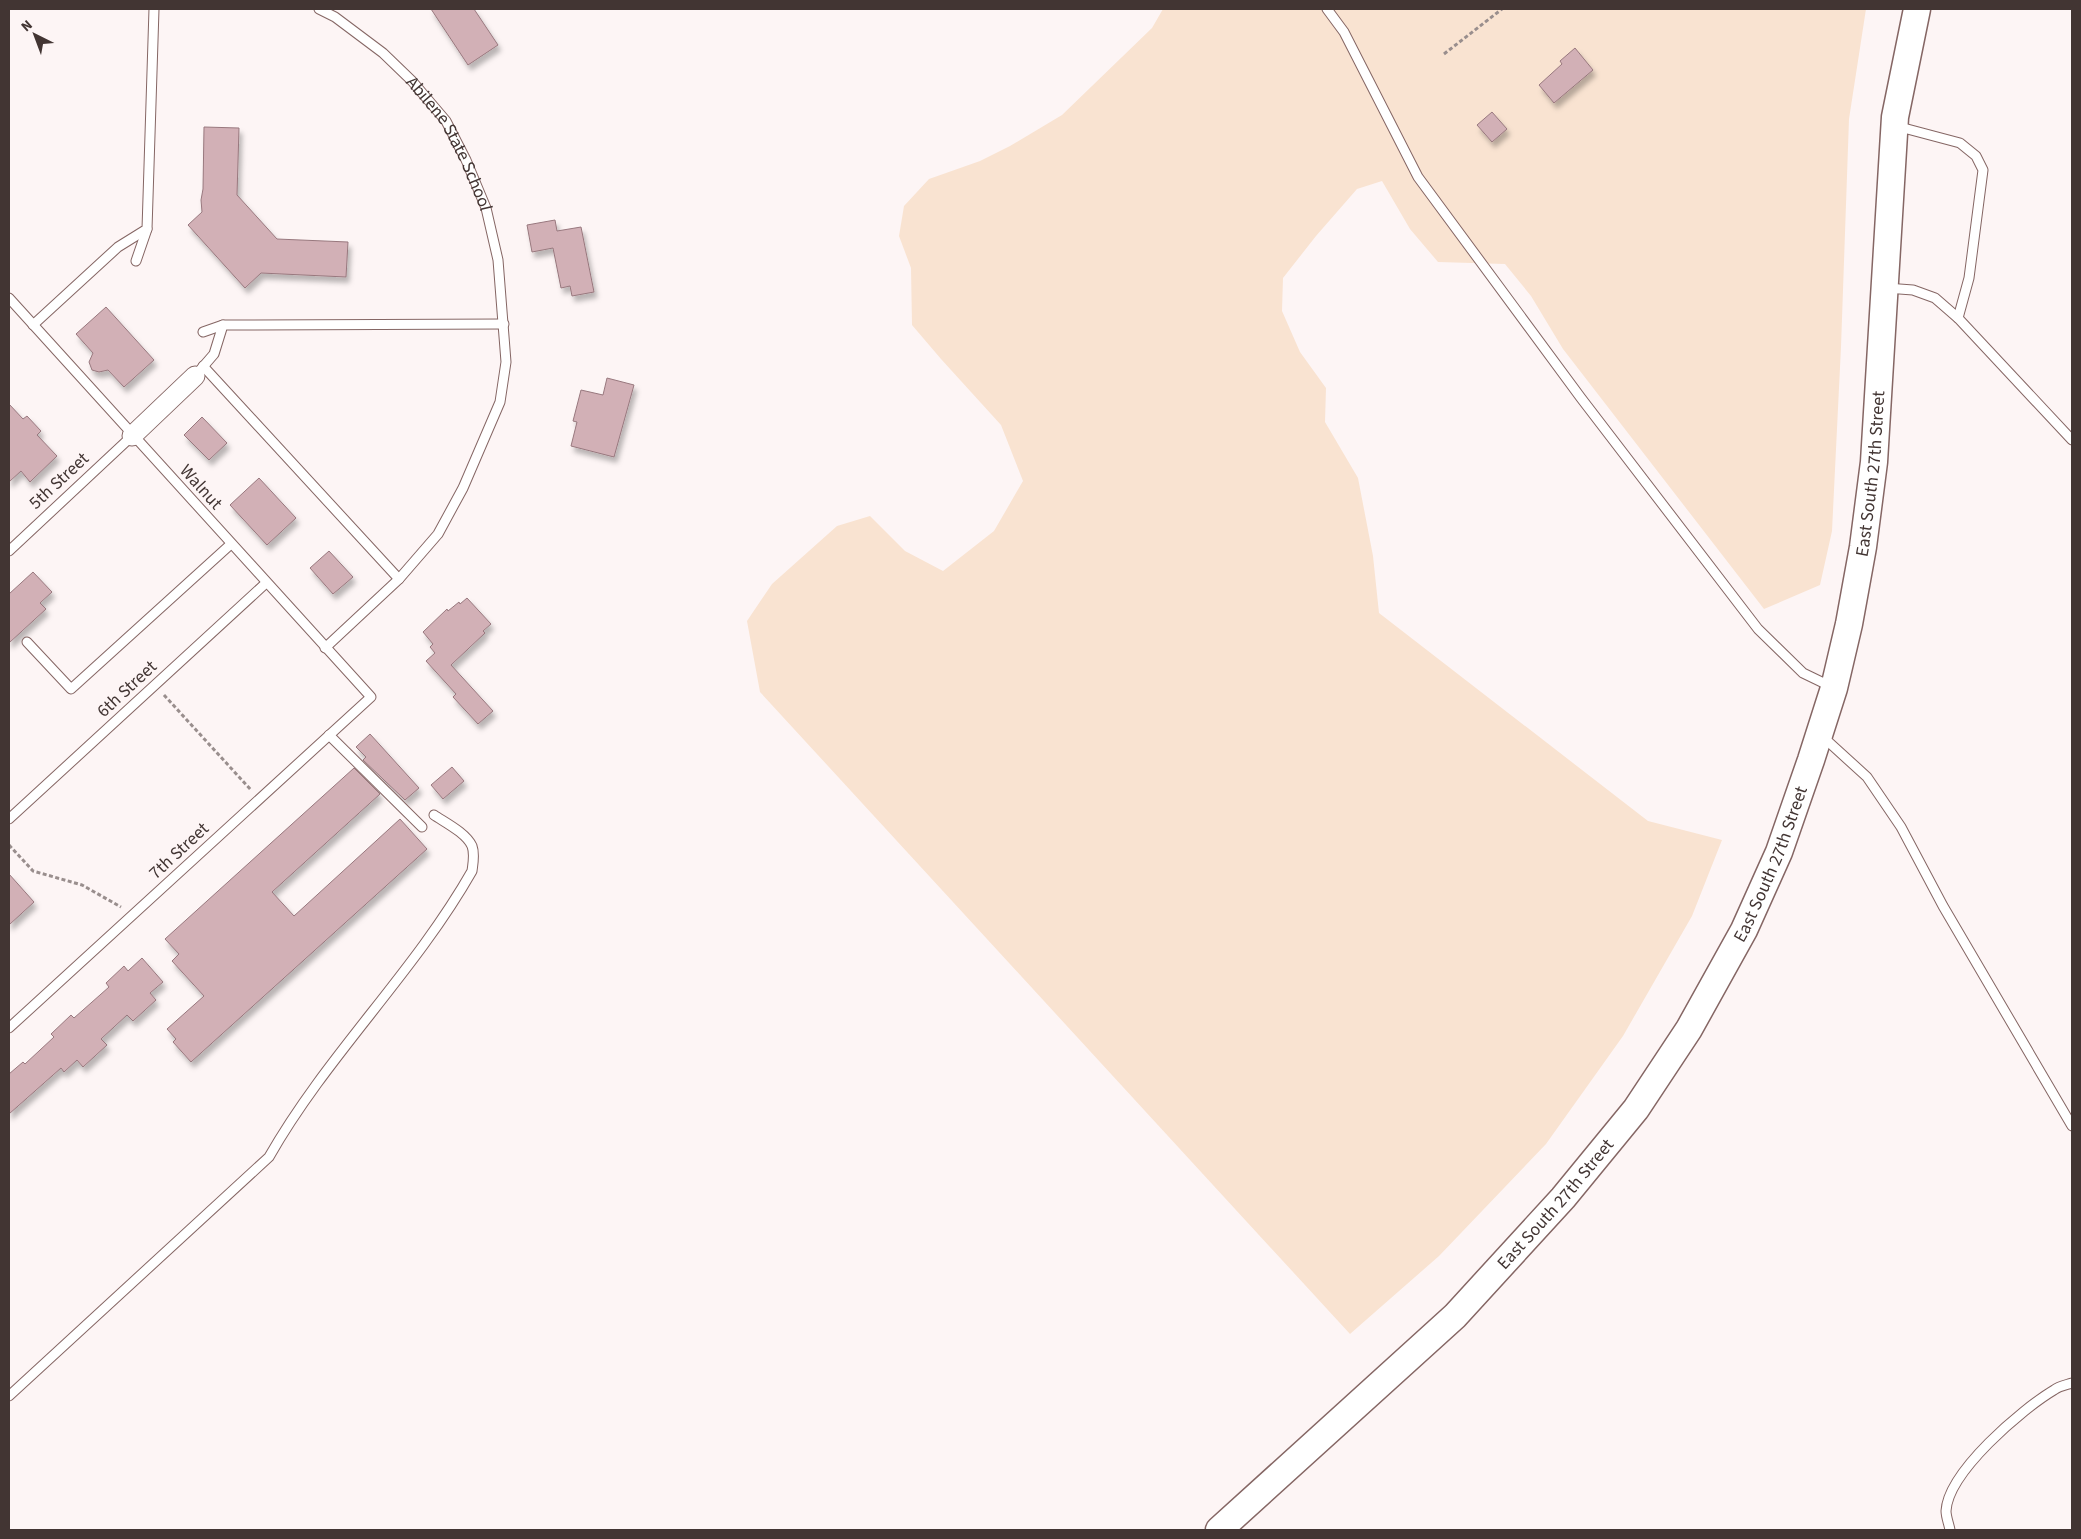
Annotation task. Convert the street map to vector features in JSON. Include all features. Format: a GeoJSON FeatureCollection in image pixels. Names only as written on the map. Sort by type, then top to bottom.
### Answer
{"type":"FeatureCollection","features":[{"type":"Feature","properties":{"kind":"main road","name":"East South 27th Street"},"geometry":{"type":"LineString","coordinates":[[1219,1530],[1455,1316],[1563,1198],[1636,1109],[1689,1028],[1744,930],[1779,852],[1820,734],[1834,688],[1863,547],[1874,462],[1894,126],[1917,9]]}},
{"type":"Feature","properties":{"kind":"street"},"geometry":{"type":"LineString","coordinates":[[132,436],[199,371]]}},
{"type":"Feature","properties":{"kind":"lane"},"geometry":{"type":"LineString","coordinates":[[136,260],[147,229],[154,9]]}},
{"type":"Feature","properties":{"kind":"lane","name":"Abilene State School"},"geometry":{"type":"LineString","coordinates":[[319,9],[335,17],[383,53],[412,80],[446,121],[466,160],[486,208],[498,260],[506,362],[500,402],[463,488],[438,534],[400,579],[326,648]]}},
{"type":"Feature","properties":{"kind":"lane"},"geometry":{"type":"LineString","coordinates":[[1327,9],[1344,32],[1418,177],[1581,398],[1758,629],[1803,673],[1834,688]]}},
{"type":"Feature","properties":{"kind":"lane"},"geometry":{"type":"LineString","coordinates":[[1894,126],[1960,143],[1976,156],[1983,170],[1969,278],[1958,318]]}},
{"type":"Feature","properties":{"kind":"lane"},"geometry":{"type":"LineString","coordinates":[[33,325],[118,247],[147,229]]}},
{"type":"Feature","properties":{"kind":"lane"},"geometry":{"type":"LineString","coordinates":[[1884,288],[1913,290],[1935,298],[1958,318],[2072,440]]}},
{"type":"Feature","properties":{"kind":"lane","name":"Walnut"},"geometry":{"type":"LineString","coordinates":[[9,298],[132,436],[370,696]]}},
{"type":"Feature","properties":{"kind":"lane"},"geometry":{"type":"LineString","coordinates":[[203,332],[222,325],[504,324]]}},
{"type":"Feature","properties":{"kind":"lane"},"geometry":{"type":"LineString","coordinates":[[222,325],[217,348],[199,371],[400,579]]}},
{"type":"Feature","properties":{"kind":"lane","name":"5th Street"},"geometry":{"type":"LineString","coordinates":[[9,551],[132,436]]}},
{"type":"Feature","properties":{"kind":"lane"},"geometry":{"type":"LineString","coordinates":[[28,642],[71,689],[231,544]]}},
{"type":"Feature","properties":{"kind":"lane","name":"6th Street"},"geometry":{"type":"LineString","coordinates":[[9,819],[266,583]]}},
{"type":"Feature","properties":{"kind":"lane","name":"7th Street"},"geometry":{"type":"LineString","coordinates":[[9,1028],[370,696]]}},
{"type":"Feature","properties":{"kind":"lane"},"geometry":{"type":"LineString","coordinates":[[1820,734],[1867,777],[1901,827],[1943,906],[2072,1126]]}},
{"type":"Feature","properties":{"kind":"lane"},"geometry":{"type":"LineString","coordinates":[[329,735],[422,826]]}},
{"type":"Feature","properties":{"kind":"lane"},"geometry":{"type":"LineString","coordinates":[[9,1396],[269,1157],[289,1122],[429,938],[469,878],[474,858],[472,846],[458,831],[434,816]]}},
{"type":"Feature","properties":{"kind":"lane"},"geometry":{"type":"LineString","coordinates":[[1950,1530],[1946,1511],[1952,1492],[1976,1455],[2023,1412],[2056,1388],[2072,1383]]}},
{"type":"Feature","properties":{"kind":"path"},"geometry":{"type":"LineString","coordinates":[[1444,54],[1502,9]]}},
{"type":"Feature","properties":{"kind":"path"},"geometry":{"type":"LineString","coordinates":[[155,685],[259,799]]}},
{"type":"Feature","properties":{"kind":"path"},"geometry":{"type":"LineString","coordinates":[[9,845],[33,871],[82,885],[106,896],[131,916]]}},
{"type":"Feature","properties":{"kind":"shaded area"},"geometry":{"type":"Polygon","coordinates":[[[1163,9],[1866,9],[1849,119],[1832,531],[1820,585],[1764,609],[1563,349],[1531,296],[1505,264],[1438,262],[1410,229],[1382,181],[1357,189],[1283,278],[1282,311],[1300,352],[1326,388],[1325,422],[1358,478],[1373,556],[1379,613],[1648,821],[1722,840],[1692,916],[1623,1036],[1546,1144],[1439,1256],[1350,1334],[760,692],[747,621],[772,584],[837,526],[870,516],[905,551],[943,571],[994,531],[1023,481],[1001,425],[912,325],[911,268],[899,236],[904,206],[929,179],[980,161],[1010,146],[1062,115],[1152,28],[1163,9]]]}},
{"type":"Feature","properties":{"kind":"building"},"geometry":{"type":"Polygon","coordinates":[[[431,9],[474,9],[498,45],[468,65],[431,9]]]}},
{"type":"Feature","properties":{"kind":"building"},"geometry":{"type":"Polygon","coordinates":[[[1575,48],[1593,70],[1554,103],[1539,85],[1562,64],[1560,61],[1575,48]]]}},
{"type":"Feature","properties":{"kind":"building"},"geometry":{"type":"Polygon","coordinates":[[[1492,112],[1507,129],[1492,142],[1477,125],[1492,112]]]}},
{"type":"Feature","properties":{"kind":"building"},"geometry":{"type":"Polygon","coordinates":[[[204,127],[239,128],[237,195],[277,239],[348,242],[346,277],[261,273],[245,288],[188,225],[202,212],[204,127]]]}},
{"type":"Feature","properties":{"kind":"building"},"geometry":{"type":"Polygon","coordinates":[[[555,220],[557,231],[581,227],[594,292],[572,296],[570,286],[561,288],[553,248],[532,252],[527,225],[555,220]]]}},
{"type":"Feature","properties":{"kind":"building"},"geometry":{"type":"Polygon","coordinates":[[[106,307],[154,360],[124,387],[108,370],[99,372],[92,370],[89,362],[93,353],[76,334],[106,307]]]}},
{"type":"Feature","properties":{"kind":"building"},"geometry":{"type":"Polygon","coordinates":[[[607,378],[634,385],[614,457],[571,446],[577,422],[573,421],[581,390],[603,395],[607,378]]]}},
{"type":"Feature","properties":{"kind":"building"},"geometry":{"type":"Polygon","coordinates":[[[9,404],[23,419],[27,416],[41,431],[37,435],[57,456],[30,482],[21,471],[9,482],[9,404]]]}},
{"type":"Feature","properties":{"kind":"building"},"geometry":{"type":"Polygon","coordinates":[[[202,417],[227,443],[209,460],[184,435],[202,417]]]}},
{"type":"Feature","properties":{"kind":"building"},"geometry":{"type":"Polygon","coordinates":[[[259,478],[296,518],[267,545],[230,505],[259,478]]]}},
{"type":"Feature","properties":{"kind":"building"},"geometry":{"type":"Polygon","coordinates":[[[329,551],[353,577],[333,594],[310,568],[329,551]]]}},
{"type":"Feature","properties":{"kind":"building"},"geometry":{"type":"Polygon","coordinates":[[[33,572],[52,592],[40,603],[46,609],[9,643],[9,594],[33,572]]]}},
{"type":"Feature","properties":{"kind":"building"},"geometry":{"type":"Polygon","coordinates":[[[467,598],[491,624],[483,631],[485,633],[451,665],[493,711],[478,724],[453,697],[456,694],[426,661],[435,653],[430,647],[433,644],[423,632],[447,609],[448,611],[467,598]]]}},
{"type":"Feature","properties":{"kind":"building"},"geometry":{"type":"Polygon","coordinates":[[[370,734],[419,788],[405,800],[363,760],[366,757],[356,747],[370,734]]]}},
{"type":"Feature","properties":{"kind":"building"},"geometry":{"type":"Polygon","coordinates":[[[452,767],[464,781],[443,799],[431,785],[452,767]]]}},
{"type":"Feature","properties":{"kind":"building"},"geometry":{"type":"Polygon","coordinates":[[[354,768],[380,794],[272,892],[294,916],[400,819],[427,849],[191,1062],[173,1042],[176,1039],[167,1029],[204,996],[172,961],[179,954],[165,939],[354,768]]]}},
{"type":"Feature","properties":{"kind":"building"},"geometry":{"type":"Polygon","coordinates":[[[9,874],[34,902],[9,925],[9,874]]]}},
{"type":"Feature","properties":{"kind":"building"},"geometry":{"type":"Polygon","coordinates":[[[142,958],[163,982],[150,993],[156,1000],[133,1021],[127,1015],[101,1039],[107,1045],[83,1067],[77,1060],[64,1072],[61,1068],[9,1114],[9,1074],[23,1062],[25,1064],[54,1037],[51,1034],[71,1015],[74,1018],[109,987],[106,983],[124,966],[128,971],[142,958]]]}}]}
